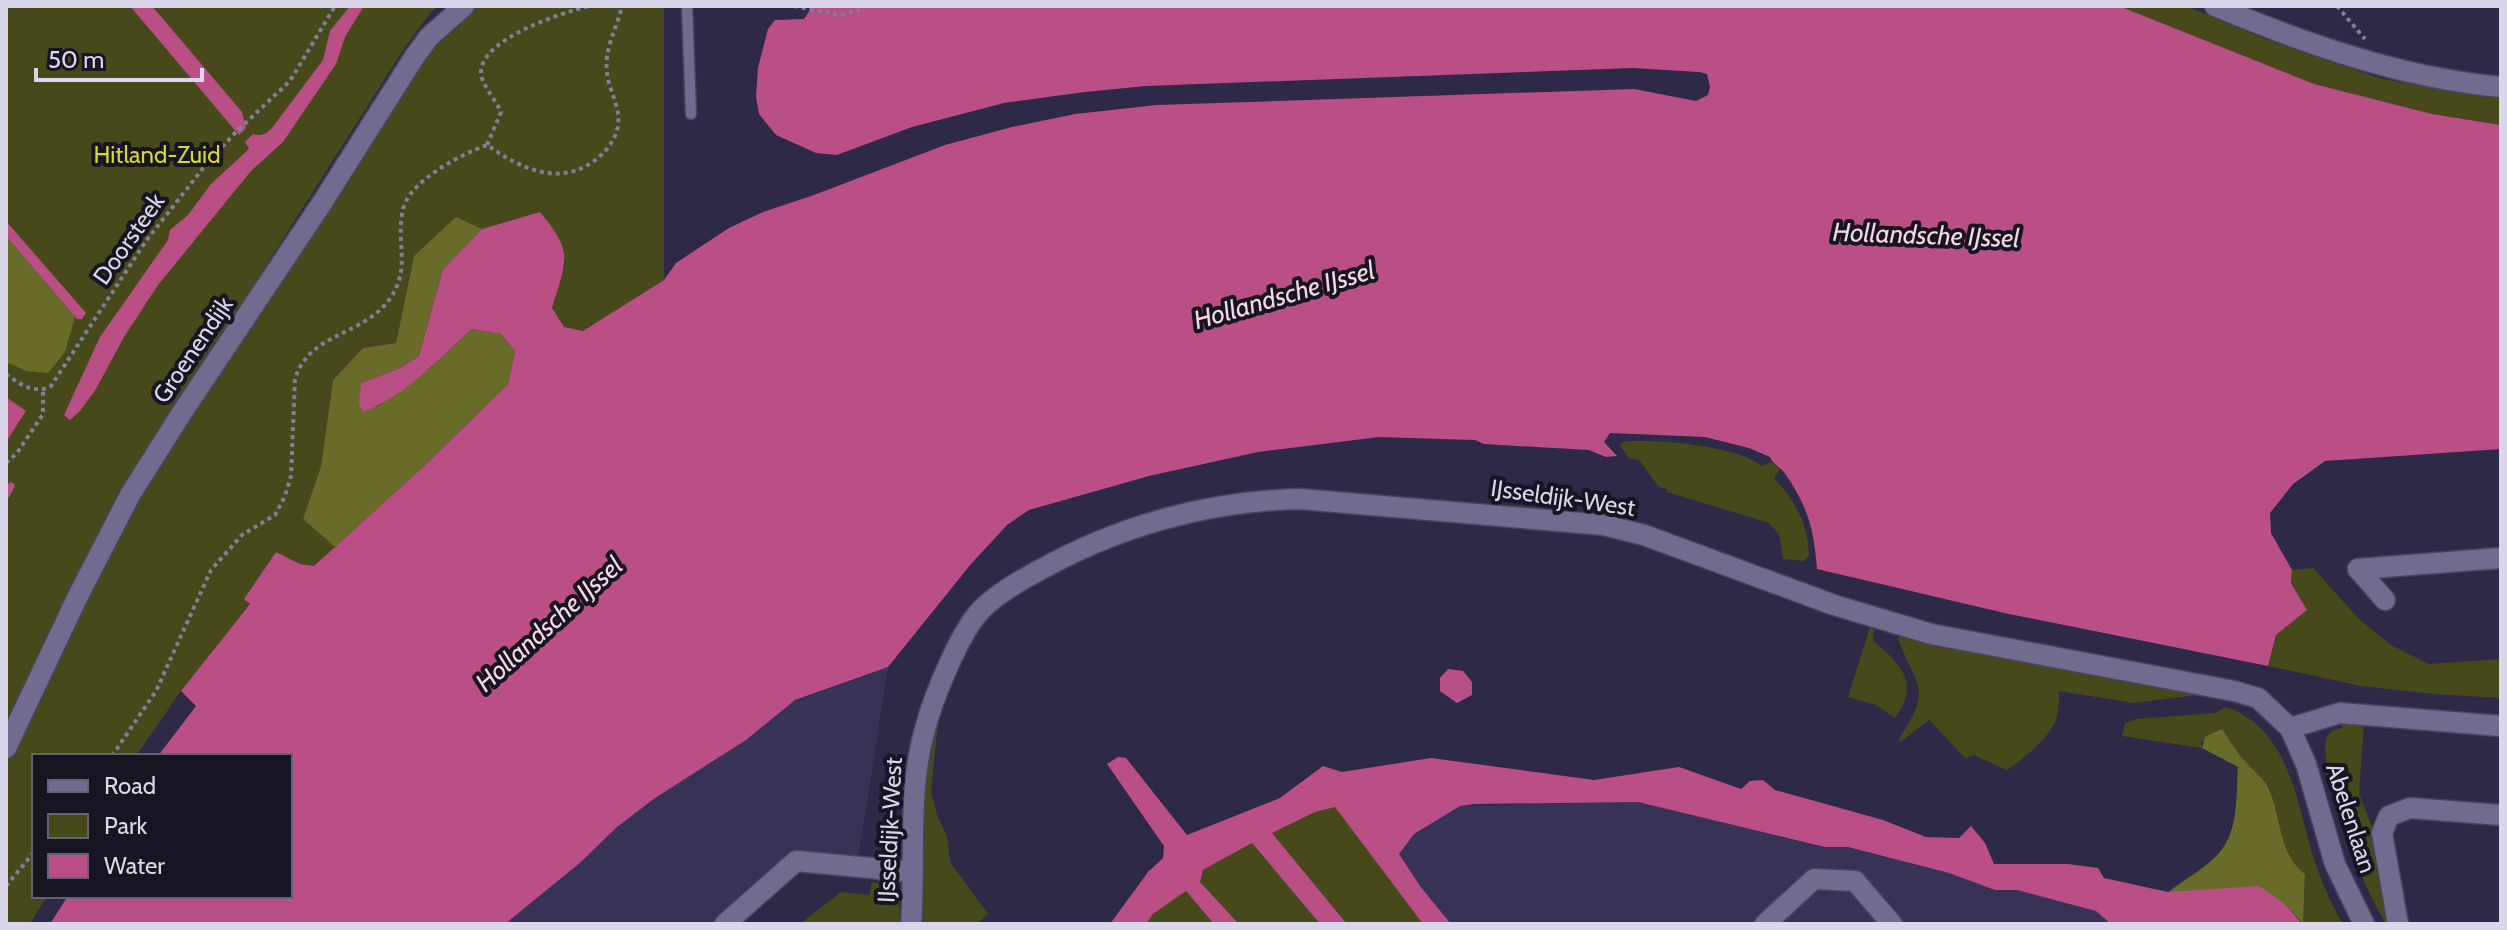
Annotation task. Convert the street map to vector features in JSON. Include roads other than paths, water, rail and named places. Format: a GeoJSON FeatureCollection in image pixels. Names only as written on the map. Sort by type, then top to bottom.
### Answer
{"type":"FeatureCollection","features":[{"type":"Feature","properties":{"kind":"street","name":"Groenendijk"},"geometry":{"type":"LineString","coordinates":[[6,748],[77,598],[139,482],[415,56],[429,37],[464,6]]}},
{"type":"Feature","properties":{"kind":"street"},"geometry":{"type":"LineString","coordinates":[[2215,6],[2373,63],[2465,84],[2501,87]]}},
{"type":"Feature","properties":{"kind":"street","name":"IJsseldijk-West"},"geometry":{"type":"LineString","coordinates":[[911,924],[917,769],[924,730],[944,678],[968,630],[982,610],[1016,583],[1093,543],[1168,517],[1265,500],[1339,501],[1534,517],[1622,528],[1834,605],[1931,634],[2258,698],[2290,728]]}},
{"type":"Feature","properties":{"kind":"street"},"geometry":{"type":"LineString","coordinates":[[2385,600],[2358,569],[2501,558]]}},
{"type":"Feature","properties":{"kind":"street"},"geometry":{"type":"LineString","coordinates":[[2290,728],[2340,713],[2501,726]]}},
{"type":"Feature","properties":{"kind":"street","name":"Abelenlaan"},"geometry":{"type":"LineString","coordinates":[[2290,728],[2311,777],[2335,864],[2364,924]]}},
{"type":"Feature","properties":{"kind":"street"},"geometry":{"type":"LineString","coordinates":[[2398,924],[2382,833],[2389,816],[2410,808],[2501,815]]}},
{"type":"Feature","properties":{"kind":"street"},"geometry":{"type":"LineString","coordinates":[[725,924],[796,861],[913,872]]}},
{"type":"Feature","properties":{"kind":"street"},"geometry":{"type":"LineString","coordinates":[[1765,924],[1814,879],[1855,881],[1892,924]]}},
{"type":"Feature","properties":{"kind":"lane"},"geometry":{"type":"LineString","coordinates":[[687,6],[691,114]]}},
{"type":"Feature","properties":{"kind":"water"},"geometry":{"type":"Polygon","coordinates":[[[130,6],[152,6],[242,112],[246,128],[239,135],[130,6]]]}},
{"type":"Feature","properties":{"kind":"water"},"geometry":{"type":"Polygon","coordinates":[[[350,6],[364,6],[345,37],[336,64],[283,142],[251,171],[158,285],[124,337],[96,389],[70,420],[64,415],[100,337],[168,240],[170,230],[188,215],[211,184],[249,149],[245,142],[253,134],[263,134],[272,128],[323,60],[330,31],[350,6]]]}},
{"type":"Feature","properties":{"kind":"water","name":"Hollandsche IJssel"},"geometry":{"type":"Polygon","coordinates":[[[809,6],[2119,6],[2314,84],[2432,114],[2501,125],[2501,449],[2325,461],[2293,484],[2270,513],[2271,533],[2292,570],[2291,583],[2307,610],[2276,635],[2268,666],[2009,614],[1817,569],[1809,519],[1784,472],[1770,457],[1749,448],[1705,437],[1610,433],[1604,442],[1617,456],[1606,457],[1589,450],[1484,444],[1475,440],[1379,437],[1258,452],[1149,476],[1029,510],[1007,525],[971,564],[888,667],[795,700],[746,740],[655,798],[617,827],[581,862],[505,924],[50,924],[67,898],[292,898],[292,754],[160,754],[196,706],[181,691],[250,604],[244,599],[276,552],[300,564],[314,566],[508,384],[515,351],[501,334],[472,329],[393,397],[363,412],[359,403],[361,383],[400,368],[419,356],[443,269],[482,229],[540,212],[563,248],[564,268],[552,308],[564,327],[583,331],[664,280],[676,263],[729,228],[763,212],[945,145],[1012,127],[1075,114],[1157,105],[1634,89],[1696,101],[1708,95],[1710,87],[1707,74],[1699,72],[1633,68],[1146,86],[1004,103],[912,127],[837,155],[816,153],[776,135],[759,114],[756,97],[758,68],[768,29],[775,20],[804,19],[809,6]]]}},
{"type":"Feature","properties":{"kind":"water"},"geometry":{"type":"Polygon","coordinates":[[[6,221],[86,313],[82,319],[77,319],[6,236],[6,221]]]}},
{"type":"Feature","properties":{"kind":"water"},"geometry":{"type":"Polygon","coordinates":[[[6,397],[26,411],[6,442],[6,397]]]}},
{"type":"Feature","properties":{"kind":"water"},"geometry":{"type":"Polygon","coordinates":[[[1448,669],[1463,671],[1472,682],[1472,695],[1457,703],[1440,691],[1440,678],[1448,669]]]}},
{"type":"Feature","properties":{"kind":"water"},"geometry":{"type":"Polygon","coordinates":[[[1118,757],[1126,758],[1187,835],[1280,798],[1323,766],[1342,772],[1431,758],[1594,780],[1679,767],[1741,789],[1750,781],[1763,780],[1775,790],[1883,820],[1926,837],[1959,838],[1971,826],[1985,843],[1994,864],[2068,864],[2098,868],[2104,878],[2168,892],[2259,886],[2286,905],[2302,924],[2111,924],[2096,911],[2017,890],[1995,890],[1949,873],[1848,847],[1825,847],[1638,802],[1460,806],[1414,834],[1399,854],[1451,924],[1423,924],[1335,807],[1315,812],[1272,833],[1347,924],[1320,924],[1252,843],[1203,870],[1200,882],[1239,924],[1214,924],[1186,891],[1153,914],[1146,924],[1110,924],[1148,872],[1163,858],[1164,846],[1107,764],[1118,757]]]}},
{"type":"Feature","properties":{"kind":"waterway"},"geometry":{"type":"LineString","coordinates":[[6,495],[11,486]]}},
{"type":"Feature","properties":{"kind":"park label","name":"Hitland-Zuid"},"geometry":{"type":"Point","coordinates":[157,155]}}]}
